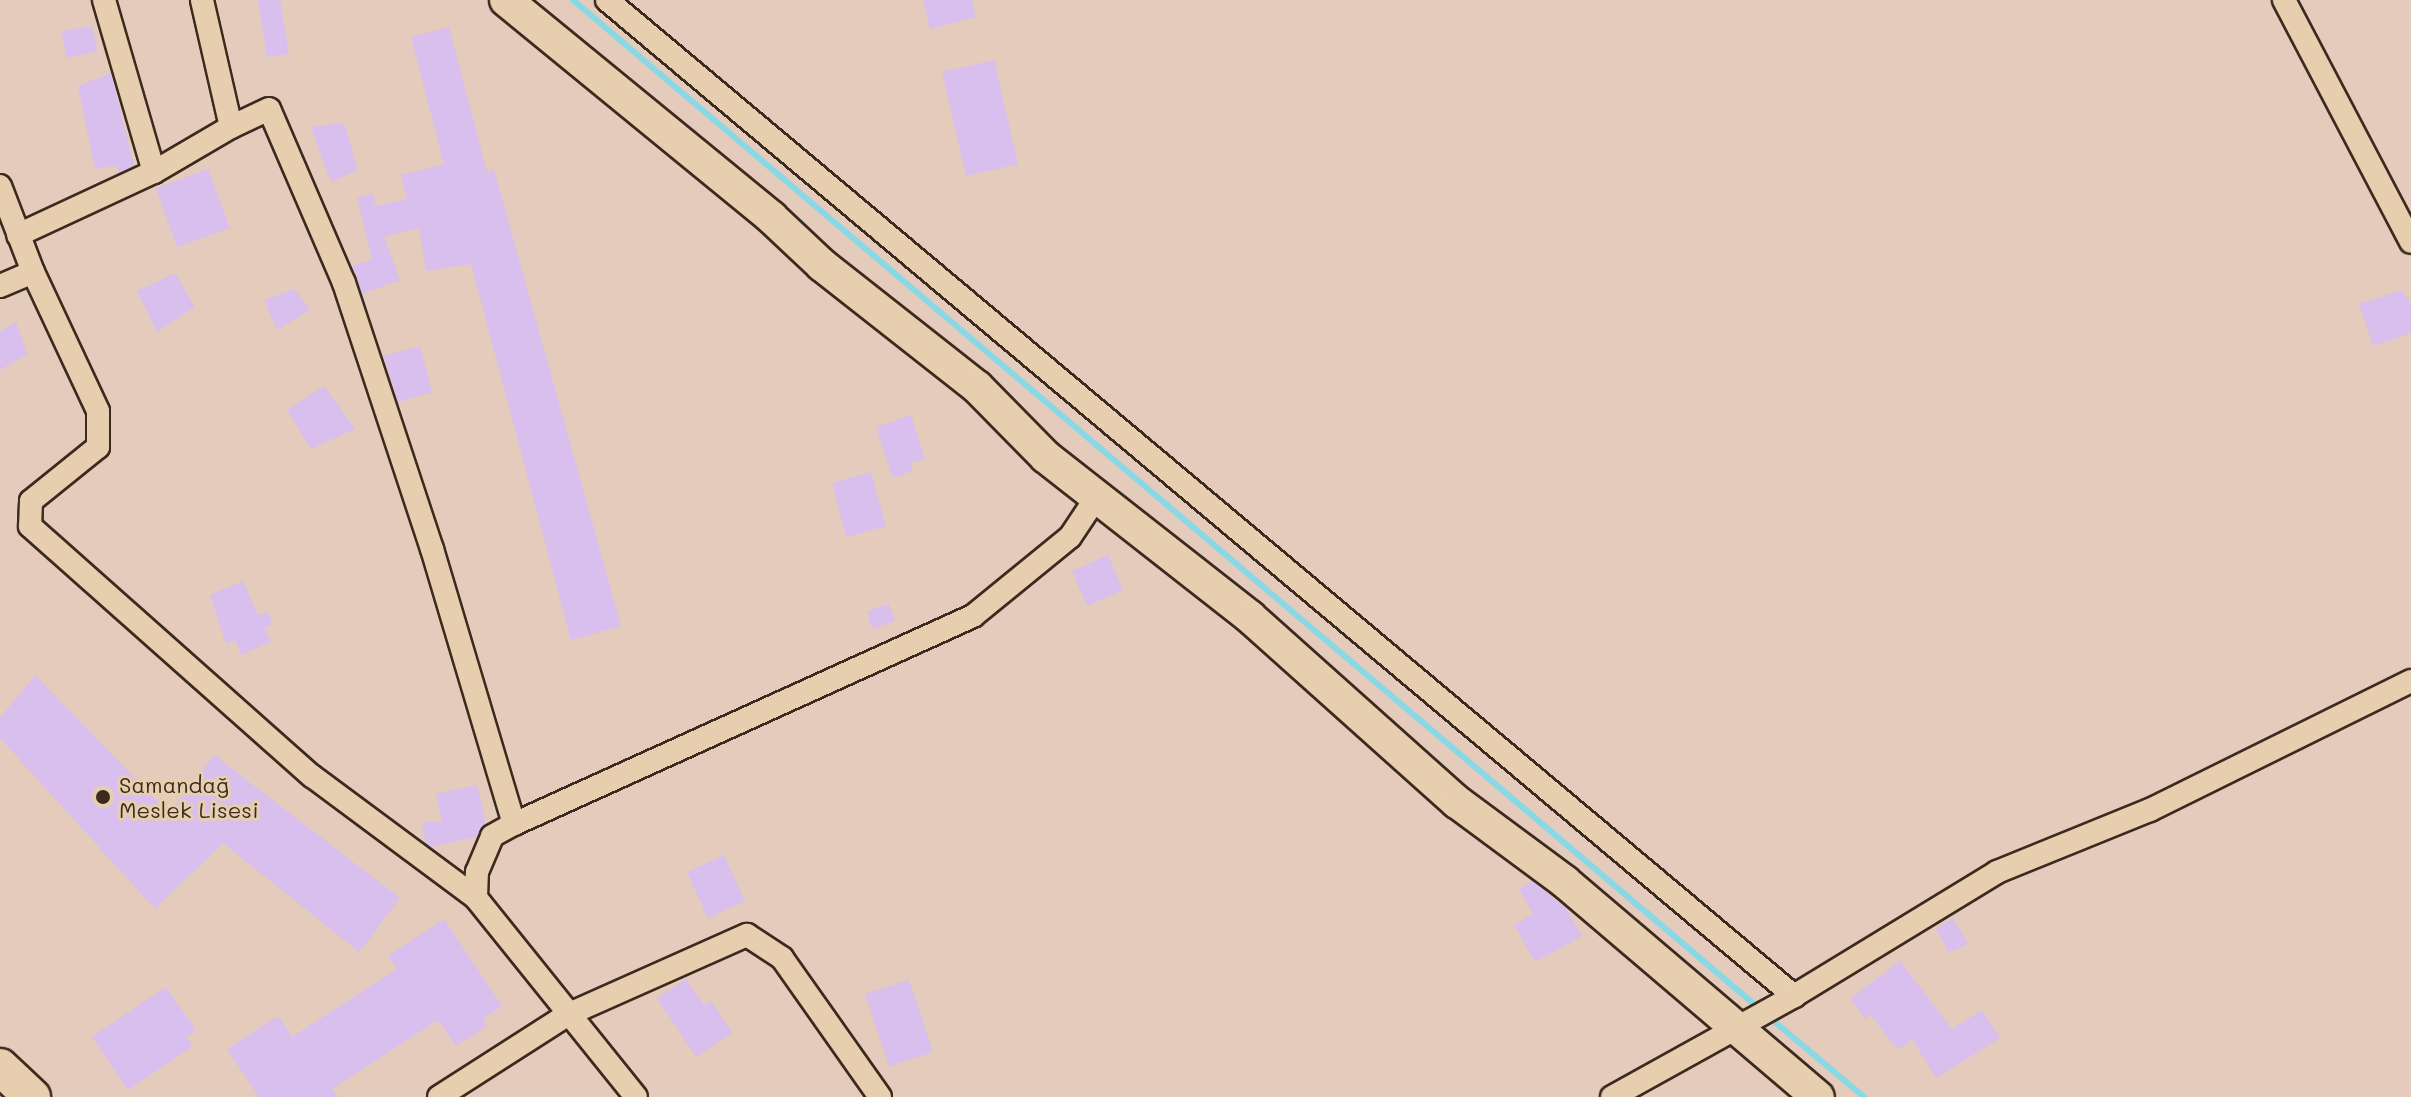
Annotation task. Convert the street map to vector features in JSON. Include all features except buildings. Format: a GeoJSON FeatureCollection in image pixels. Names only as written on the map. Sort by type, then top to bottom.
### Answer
{"type":"FeatureCollection","features":[{"type":"Feature","properties":{"kind":"main road"},"geometry":{"type":"LineString","coordinates":[[0,1067],[32,1097]]}},
{"type":"Feature","properties":{"kind":"street"},"geometry":{"type":"LineString","coordinates":[[104,0],[154,172]]}},
{"type":"Feature","properties":{"kind":"street"},"geometry":{"type":"LineString","coordinates":[[202,0],[231,127]]}},
{"type":"Feature","properties":{"kind":"street"},"geometry":{"type":"LineString","coordinates":[[506,0],[771,217],[822,265],[977,387],[1046,457],[1250,617],[1457,802],[1565,882],[1739,1026],[1818,1097]]}},
{"type":"Feature","properties":{"kind":"street"},"geometry":{"type":"LineString","coordinates":[[607,0],[1794,996]]}},
{"type":"Feature","properties":{"kind":"street"},"geometry":{"type":"LineString","coordinates":[[2284,0],[2411,242]]}},
{"type":"Feature","properties":{"kind":"street"},"geometry":{"type":"LineString","coordinates":[[18,235],[154,172],[231,127],[269,109],[344,283],[514,824]]}},
{"type":"Feature","properties":{"kind":"street"},"geometry":{"type":"LineString","coordinates":[[0,186],[33,272],[98,411],[98,447],[31,501],[30,526],[312,776],[476,898],[636,1097]]}},
{"type":"Feature","properties":{"kind":"street"},"geometry":{"type":"LineString","coordinates":[[0,286],[33,272]]}},
{"type":"Feature","properties":{"kind":"street"},"geometry":{"type":"LineString","coordinates":[[476,898],[477,872],[492,836],[973,616],[1070,537],[1098,495]]}},
{"type":"Feature","properties":{"kind":"street"},"geometry":{"type":"LineString","coordinates":[[1612,1097],[1794,996],[1997,872],[2150,810],[2411,681]]}},
{"type":"Feature","properties":{"kind":"street"},"geometry":{"type":"LineString","coordinates":[[439,1097],[567,1015],[747,935],[782,958],[880,1097]]}},
{"type":"Feature","properties":{"kind":"waterway"},"geometry":{"type":"LineString","coordinates":[[573,0],[1760,1009]]}},
{"type":"Feature","properties":{"kind":"waterway"},"geometry":{"type":"LineString","coordinates":[[1769,1017],[1864,1097]]}},
{"type":"Feature","properties":{"kind":"place","name":"Samandağ Meslek Lisesi"},"geometry":{"type":"Point","coordinates":[103,797]}}]}
